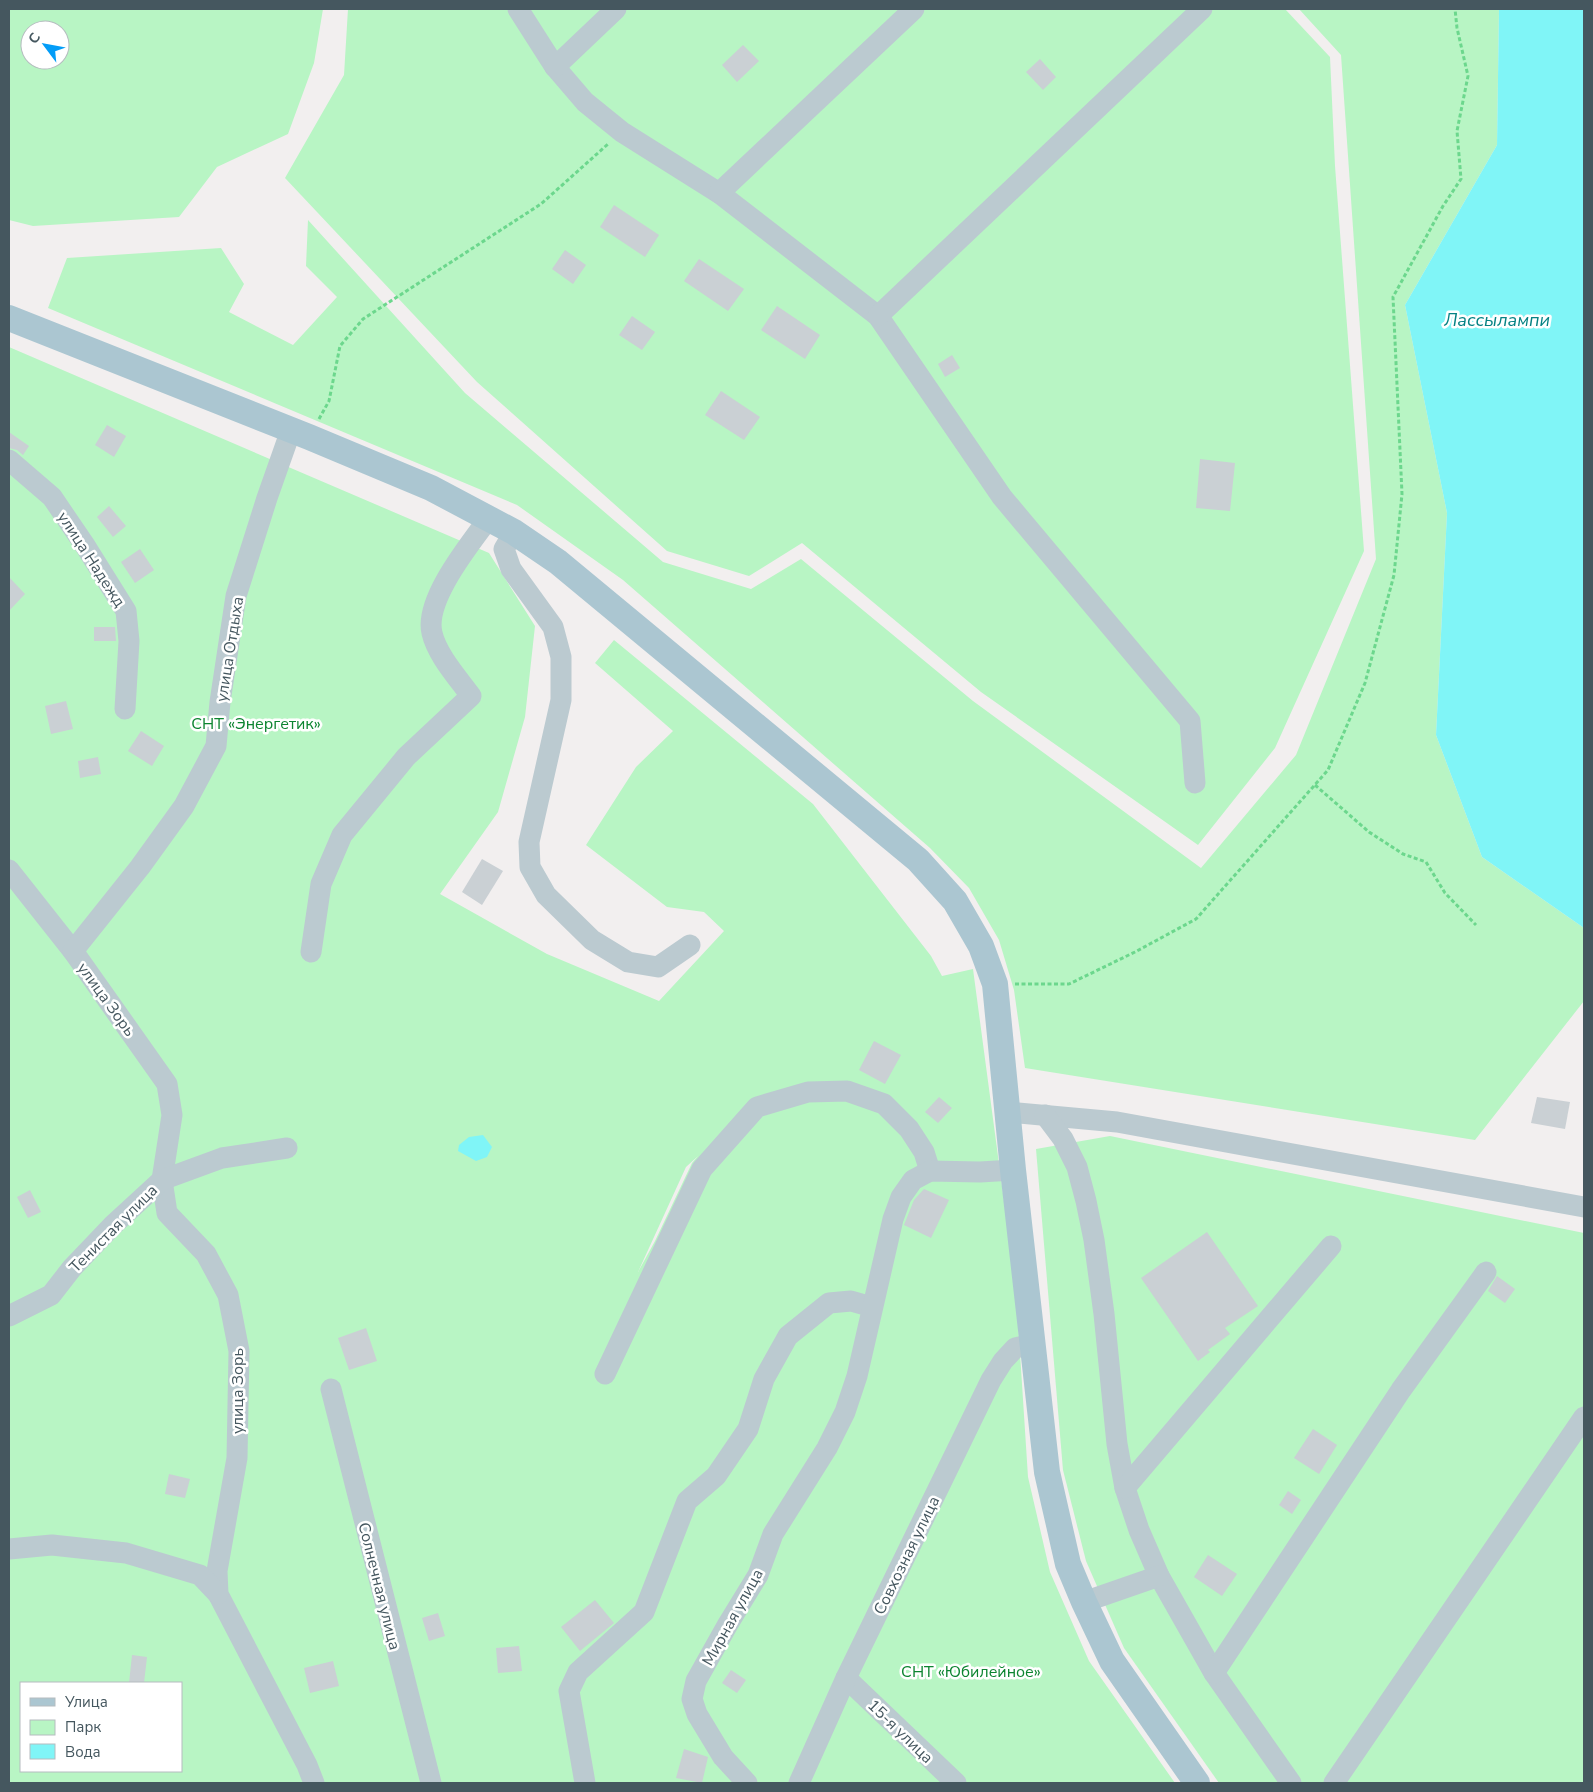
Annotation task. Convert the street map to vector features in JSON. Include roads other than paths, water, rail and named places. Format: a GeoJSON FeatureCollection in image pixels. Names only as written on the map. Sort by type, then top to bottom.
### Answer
{"type":"FeatureCollection","features":[{"type":"Feature","properties":{"kind":"main road"},"geometry":{"type":"LineString","coordinates":[[9,318],[300,433],[431,488],[514,532],[558,562],[918,860],[955,901],[981,946],[995,984],[1013,1170],[1047,1472],[1068,1564],[1112,1661],[1197,1783]]}},
{"type":"Feature","properties":{"kind":"street"},"geometry":{"type":"LineString","coordinates":[[518,9],[555,67],[585,102],[622,132],[719,194],[878,316],[1002,497],[1190,722],[1195,783]]}},
{"type":"Feature","properties":{"kind":"street"},"geometry":{"type":"LineString","coordinates":[[555,67],[616,9]]}},
{"type":"Feature","properties":{"kind":"street"},"geometry":{"type":"LineString","coordinates":[[719,194],[914,9]]}},
{"type":"Feature","properties":{"kind":"street"},"geometry":{"type":"LineString","coordinates":[[878,316],[1202,9]]}},
{"type":"Feature","properties":{"kind":"street","name":"улица Отдыха"},"geometry":{"type":"LineString","coordinates":[[73,951],[140,867],[184,806],[216,746],[220,702],[236,596],[268,498],[300,433]]}},
{"type":"Feature","properties":{"kind":"street","name":"улица Надежд"},"geometry":{"type":"LineString","coordinates":[[9,460],[52,497],[126,611],[130,641],[125,709]]}},
{"type":"Feature","properties":{"kind":"street"},"geometry":{"type":"LineString","coordinates":[[310,952],[321,884],[342,835],[406,757],[471,696],[444,659],[432,633],[432,611],[443,586],[489,518]]}},
{"type":"Feature","properties":{"kind":"street"},"geometry":{"type":"LineString","coordinates":[[514,532],[504,549],[511,569],[553,626],[561,657],[561,700],[529,842],[530,867],[546,895],[592,940],[628,962],[658,966],[690,945]]}},
{"type":"Feature","properties":{"kind":"street","name":"улица Зорь"},"geometry":{"type":"LineString","coordinates":[[9,870],[73,951],[167,1084],[172,1115],[162,1180],[167,1213],[206,1254],[228,1295],[239,1351],[237,1458],[217,1571],[218,1594],[307,1765],[314,1783]]}},
{"type":"Feature","properties":{"kind":"street"},"geometry":{"type":"LineString","coordinates":[[605,1374],[702,1169],[757,1107],[808,1092],[847,1091],[884,1104],[909,1129],[924,1152],[930,1171],[980,1172],[1013,1170]]}},
{"type":"Feature","properties":{"kind":"street"},"geometry":{"type":"LineString","coordinates":[[1008,1112],[1117,1122],[1584,1207]]}},
{"type":"Feature","properties":{"kind":"street"},"geometry":{"type":"LineString","coordinates":[[1045,1115],[1063,1138],[1077,1167],[1086,1200],[1104,1314],[1117,1444],[1125,1488],[1139,1530],[1159,1576],[1214,1672],[1291,1783]]}},
{"type":"Feature","properties":{"kind":"street","name":"Тенистая улица"},"geometry":{"type":"LineString","coordinates":[[9,1316],[51,1295],[72,1268],[113,1225],[162,1180],[222,1158],[287,1148]]}},
{"type":"Feature","properties":{"kind":"street","name":"Мирная улица"},"geometry":{"type":"LineString","coordinates":[[748,1783],[722,1757],[697,1714],[692,1699],[696,1682],[728,1624],[758,1576],[773,1534],[827,1448],[845,1412],[857,1376],[893,1219],[901,1198],[913,1180],[930,1171]]}},
{"type":"Feature","properties":{"kind":"street"},"geometry":{"type":"LineString","coordinates":[[1125,1488],[1331,1246]]}},
{"type":"Feature","properties":{"kind":"street"},"geometry":{"type":"LineString","coordinates":[[1214,1672],[1401,1390],[1486,1272]]}},
{"type":"Feature","properties":{"kind":"street"},"geometry":{"type":"LineString","coordinates":[[585,1783],[569,1691],[578,1672],[644,1612],[687,1501],[716,1476],[748,1430],[764,1379],[788,1336],[829,1303],[852,1301],[872,1307]]}},
{"type":"Feature","properties":{"kind":"street","name":"Совхозная улица"},"geometry":{"type":"LineString","coordinates":[[799,1783],[846,1678],[991,1380],[1003,1361],[1015,1348],[1033,1344]]}},
{"type":"Feature","properties":{"kind":"street","name":"Солнечная улица"},"geometry":{"type":"LineString","coordinates":[[331,1389],[431,1783]]}},
{"type":"Feature","properties":{"kind":"street"},"geometry":{"type":"LineString","coordinates":[[1334,1783],[1584,1417]]}},
{"type":"Feature","properties":{"kind":"street"},"geometry":{"type":"LineString","coordinates":[[9,1550],[52,1545],[126,1553],[200,1575],[218,1594]]}},
{"type":"Feature","properties":{"kind":"street"},"geometry":{"type":"LineString","coordinates":[[1084,1602],[1159,1576]]}},
{"type":"Feature","properties":{"kind":"street","name":"15-я улица"},"geometry":{"type":"LineString","coordinates":[[846,1678],[956,1783]]}},
{"type":"Feature","properties":{"kind":"water","name":"Лассылампи"},"geometry":{"type":"Polygon","coordinates":[[[1499,9],[1584,9],[1584,928],[1482,857],[1436,735],[1447,513],[1405,305],[1497,145],[1499,9]]]}},
{"type":"Feature","properties":{"kind":"water"},"geometry":{"type":"Polygon","coordinates":[[[483,1135],[492,1147],[487,1157],[476,1161],[458,1151],[459,1145],[469,1137],[483,1135]]]}},
{"type":"Feature","properties":{"kind":"park label","name":"СНТ «Энергетик»"},"geometry":{"type":"Point","coordinates":[256,723]}},
{"type":"Feature","properties":{"kind":"park label","name":"СНТ «Юбилейное»"},"geometry":{"type":"Point","coordinates":[971,1671]}}]}
